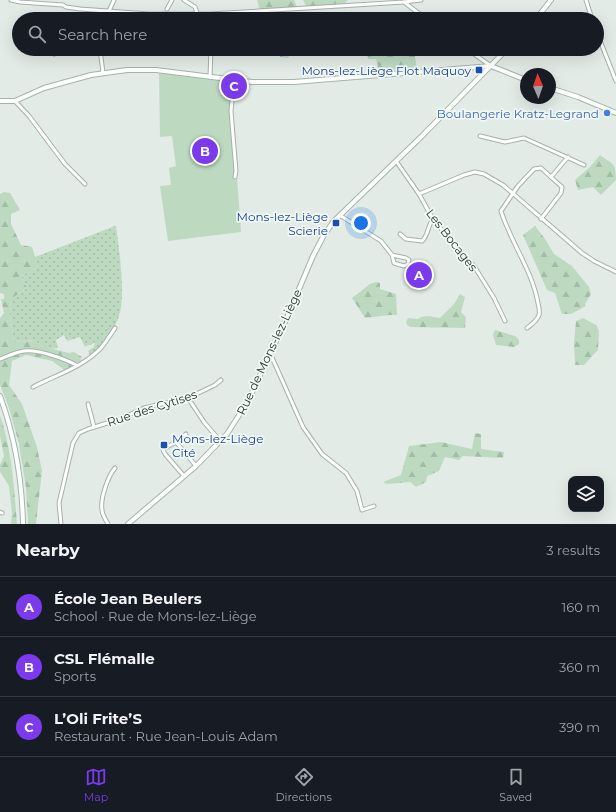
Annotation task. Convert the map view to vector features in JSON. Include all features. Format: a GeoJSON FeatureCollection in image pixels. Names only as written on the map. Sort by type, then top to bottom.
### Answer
{"type":"FeatureCollection","features":[{"type":"Feature","properties":{"kind":"street"},"geometry":{"type":"LineString","coordinates":[[11,0],[63,5],[70,8],[126,12]]}},
{"type":"Feature","properties":{"kind":"street"},"geometry":{"type":"LineString","coordinates":[[63,5],[66,0]]}},
{"type":"Feature","properties":{"kind":"street"},"geometry":{"type":"LineString","coordinates":[[109,11],[114,0]]}},
{"type":"Feature","properties":{"kind":"street"},"geometry":{"type":"LineString","coordinates":[[167,9],[172,0]]}},
{"type":"Feature","properties":{"kind":"street"},"geometry":{"type":"LineString","coordinates":[[184,0],[195,7],[197,12]]}},
{"type":"Feature","properties":{"kind":"street"},"geometry":{"type":"LineString","coordinates":[[380,3],[384,0]]}},
{"type":"Feature","properties":{"kind":"street"},"geometry":{"type":"LineString","coordinates":[[241,12],[421,0]]}},
{"type":"Feature","properties":{"kind":"street"},"geometry":{"type":"LineString","coordinates":[[542,12],[551,0]]}},
{"type":"Feature","properties":{"kind":"street"},"geometry":{"type":"LineString","coordinates":[[586,0],[590,12]]}},
{"type":"Feature","properties":{"kind":"street"},"geometry":{"type":"LineString","coordinates":[[405,1],[418,12]]}},
{"type":"Feature","properties":{"kind":"street"},"geometry":{"type":"LineString","coordinates":[[604,51],[616,81]]}},
{"type":"Feature","properties":{"kind":"street"},"geometry":{"type":"LineString","coordinates":[[101,56],[103,73]]}},
{"type":"Feature","properties":{"kind":"street"},"geometry":{"type":"LineString","coordinates":[[210,56],[210,77]]}},
{"type":"Feature","properties":{"kind":"street"},"geometry":{"type":"LineString","coordinates":[[477,56],[491,66],[520,78]]}},
{"type":"Feature","properties":{"kind":"street","name":"Rue de Mons-lez-Liège"},"geometry":{"type":"LineString","coordinates":[[128,524],[196,466],[221,442],[227,434],[248,401],[324,234],[500,56]]}},
{"type":"Feature","properties":{"kind":"street"},"geometry":{"type":"LineString","coordinates":[[0,101],[15,101],[44,88],[64,82],[103,73],[127,70],[156,70],[252,82],[294,82],[491,66]]}},
{"type":"Feature","properties":{"kind":"street"},"geometry":{"type":"LineString","coordinates":[[230,80],[236,171],[235,177]]}},
{"type":"Feature","properties":{"kind":"street"},"geometry":{"type":"LineString","coordinates":[[556,90],[578,97],[616,113]]}},
{"type":"Feature","properties":{"kind":"street"},"geometry":{"type":"LineString","coordinates":[[15,101],[29,116],[65,164],[85,184]]}},
{"type":"Feature","properties":{"kind":"street"},"geometry":{"type":"LineString","coordinates":[[480,136],[505,142],[524,138],[584,165]]}},
{"type":"Feature","properties":{"kind":"street"},"geometry":{"type":"LineString","coordinates":[[551,177],[568,157]]}},
{"type":"Feature","properties":{"kind":"street","name":"Les Bocages"},"geometry":{"type":"LineString","coordinates":[[396,161],[451,242],[474,266],[494,298],[505,322]]}},
{"type":"Feature","properties":{"kind":"street"},"geometry":{"type":"LineString","coordinates":[[526,328],[536,321],[540,313],[530,275],[509,232],[501,211],[512,194],[534,169],[541,168],[562,187],[561,192],[541,219]]}},
{"type":"Feature","properties":{"kind":"street"},"geometry":{"type":"LineString","coordinates":[[419,194],[464,175],[475,172],[484,174],[503,186],[586,256],[616,272]]}},
{"type":"Feature","properties":{"kind":"street"},"geometry":{"type":"LineString","coordinates":[[341,216],[381,241],[392,255],[393,261],[396,264],[404,266],[409,262],[407,258],[392,255]]}},
{"type":"Feature","properties":{"kind":"street"},"geometry":{"type":"LineString","coordinates":[[400,234],[406,239],[422,241],[425,238],[428,226],[434,218]]}},
{"type":"Feature","properties":{"kind":"street"},"geometry":{"type":"LineString","coordinates":[[33,387],[93,355],[115,328]]}},
{"type":"Feature","properties":{"kind":"street"},"geometry":{"type":"LineString","coordinates":[[0,359],[24,351],[31,351],[68,361],[76,365]]}},
{"type":"Feature","properties":{"kind":"street"},"geometry":{"type":"LineString","coordinates":[[270,353],[303,427],[322,454],[346,473],[357,491],[362,510],[374,506]]}},
{"type":"Feature","properties":{"kind":"street","name":"Rue des Cytises"},"geometry":{"type":"LineString","coordinates":[[61,524],[59,503],[73,443],[79,433],[120,419],[144,408],[188,398],[215,385],[221,380]]}},
{"type":"Feature","properties":{"kind":"street"},"geometry":{"type":"LineString","coordinates":[[0,396],[12,432],[17,455],[23,524]]}},
{"type":"Feature","properties":{"kind":"street"},"geometry":{"type":"LineString","coordinates":[[188,398],[204,422],[221,442]]}},
{"type":"Feature","properties":{"kind":"street"},"geometry":{"type":"LineString","coordinates":[[88,404],[94,427]]}},
{"type":"Feature","properties":{"kind":"street"},"geometry":{"type":"LineString","coordinates":[[184,476],[163,450],[186,434]]}},
{"type":"Feature","properties":{"kind":"street"},"geometry":{"type":"LineString","coordinates":[[176,442],[196,466]]}},
{"type":"Feature","properties":{"kind":"street"},"geometry":{"type":"LineString","coordinates":[[108,524],[103,515],[102,505],[109,475],[115,468]]}},
{"type":"Feature","properties":{"kind":"green space"},"geometry":{"type":"Polygon","coordinates":[[[257,0],[294,0],[297,7],[260,10],[257,0]]]}},
{"type":"Feature","properties":{"kind":"green space"},"geometry":{"type":"Polygon","coordinates":[[[303,0],[348,0],[344,4],[306,6],[303,0]]]}},
{"type":"Feature","properties":{"kind":"green space"},"geometry":{"type":"Polygon","coordinates":[[[280,56],[289,56],[288,58],[280,56]]]}},
{"type":"Feature","properties":{"kind":"green space"},"geometry":{"type":"Polygon","coordinates":[[[368,56],[415,56],[417,69],[379,71],[376,59],[368,59],[368,56]]]}},
{"type":"Feature","properties":{"kind":"green space"},"geometry":{"type":"Polygon","coordinates":[[[159,72],[232,82],[232,110],[241,232],[168,241],[160,186],[171,185],[169,168],[176,166],[172,136],[160,137],[159,72]]]}},
{"type":"Feature","properties":{"kind":"green space"},"geometry":{"type":"Polygon","coordinates":[[[600,155],[613,164],[616,180],[601,195],[593,187],[578,190],[575,180],[591,166],[600,155]]]}},
{"type":"Feature","properties":{"kind":"green space"},"geometry":{"type":"Polygon","coordinates":[[[4,192],[10,193],[20,210],[11,214],[11,224],[21,245],[32,247],[38,265],[36,268],[21,276],[27,288],[11,299],[10,316],[14,342],[34,341],[49,348],[69,353],[74,352],[82,357],[80,362],[72,362],[71,368],[66,371],[52,361],[26,355],[12,361],[9,385],[22,404],[37,447],[42,471],[36,524],[28,524],[26,488],[19,444],[9,408],[0,385],[0,318],[4,313],[1,299],[4,299],[4,294],[0,293],[0,194],[4,192]]]}},
{"type":"Feature","properties":{"kind":"green space"},"geometry":{"type":"Polygon","coordinates":[[[115,226],[122,285],[121,307],[119,316],[111,333],[103,343],[90,355],[88,351],[94,347],[95,342],[85,347],[80,337],[67,341],[64,335],[56,340],[58,348],[54,349],[48,348],[33,341],[14,342],[10,316],[11,299],[27,288],[21,276],[36,268],[38,265],[35,257],[115,226]]]}},
{"type":"Feature","properties":{"kind":"green space"},"geometry":{"type":"Polygon","coordinates":[[[535,226],[554,254],[572,266],[589,287],[591,294],[585,304],[586,306],[571,314],[562,314],[555,293],[547,290],[523,235],[535,226]]]}},
{"type":"Feature","properties":{"kind":"green space"},"geometry":{"type":"Polygon","coordinates":[[[376,282],[380,283],[380,289],[396,294],[397,315],[365,318],[352,298],[370,284],[376,282]]]}},
{"type":"Feature","properties":{"kind":"green space"},"geometry":{"type":"Polygon","coordinates":[[[460,294],[465,297],[461,312],[466,317],[465,328],[410,327],[407,325],[406,322],[408,318],[418,319],[427,316],[440,318],[454,304],[460,294]]]}},
{"type":"Feature","properties":{"kind":"green space"},"geometry":{"type":"Polygon","coordinates":[[[583,318],[596,325],[599,331],[598,350],[584,365],[575,365],[574,343],[576,321],[583,318]]]}},
{"type":"Feature","properties":{"kind":"green space"},"geometry":{"type":"Polygon","coordinates":[[[495,330],[515,336],[519,340],[519,344],[514,347],[496,345],[493,335],[495,330]]]}},
{"type":"Feature","properties":{"kind":"green space"},"geometry":{"type":"Polygon","coordinates":[[[0,415],[10,455],[17,524],[11,524],[12,513],[9,486],[0,472],[0,465],[4,456],[0,436],[0,415]]]}},
{"type":"Feature","properties":{"kind":"green space"},"geometry":{"type":"Polygon","coordinates":[[[475,433],[481,434],[481,449],[504,452],[503,458],[463,456],[459,460],[445,457],[439,471],[427,476],[426,482],[416,487],[410,482],[387,484],[383,482],[401,475],[409,446],[441,442],[472,449],[475,433]]]}},
{"type":"Feature","properties":{"kind":"place","name":"Mons-lez-Liège Flot Maquoy"},"geometry":{"type":"Point","coordinates":[479,70]}},
{"type":"Feature","properties":{"kind":"place","name":"L’Oli Frite’S"},"geometry":{"type":"Point","coordinates":[234,86]}},
{"type":"Feature","properties":{"kind":"place","name":"Boulangerie Kratz-Legrand"},"geometry":{"type":"Point","coordinates":[607,113]}},
{"type":"Feature","properties":{"kind":"place","name":"CSL Flémalle"},"geometry":{"type":"Point","coordinates":[205,151]}},
{"type":"Feature","properties":{"kind":"place","name":"Mons-lez-Liège Scierie"},"geometry":{"type":"Point","coordinates":[336,223]}},
{"type":"Feature","properties":{"kind":"place","name":"École Jean Beulers"},"geometry":{"type":"Point","coordinates":[419,275]}},
{"type":"Feature","properties":{"kind":"place","name":"Mons-lez-Liège Cité"},"geometry":{"type":"Point","coordinates":[164,445]}}]}
